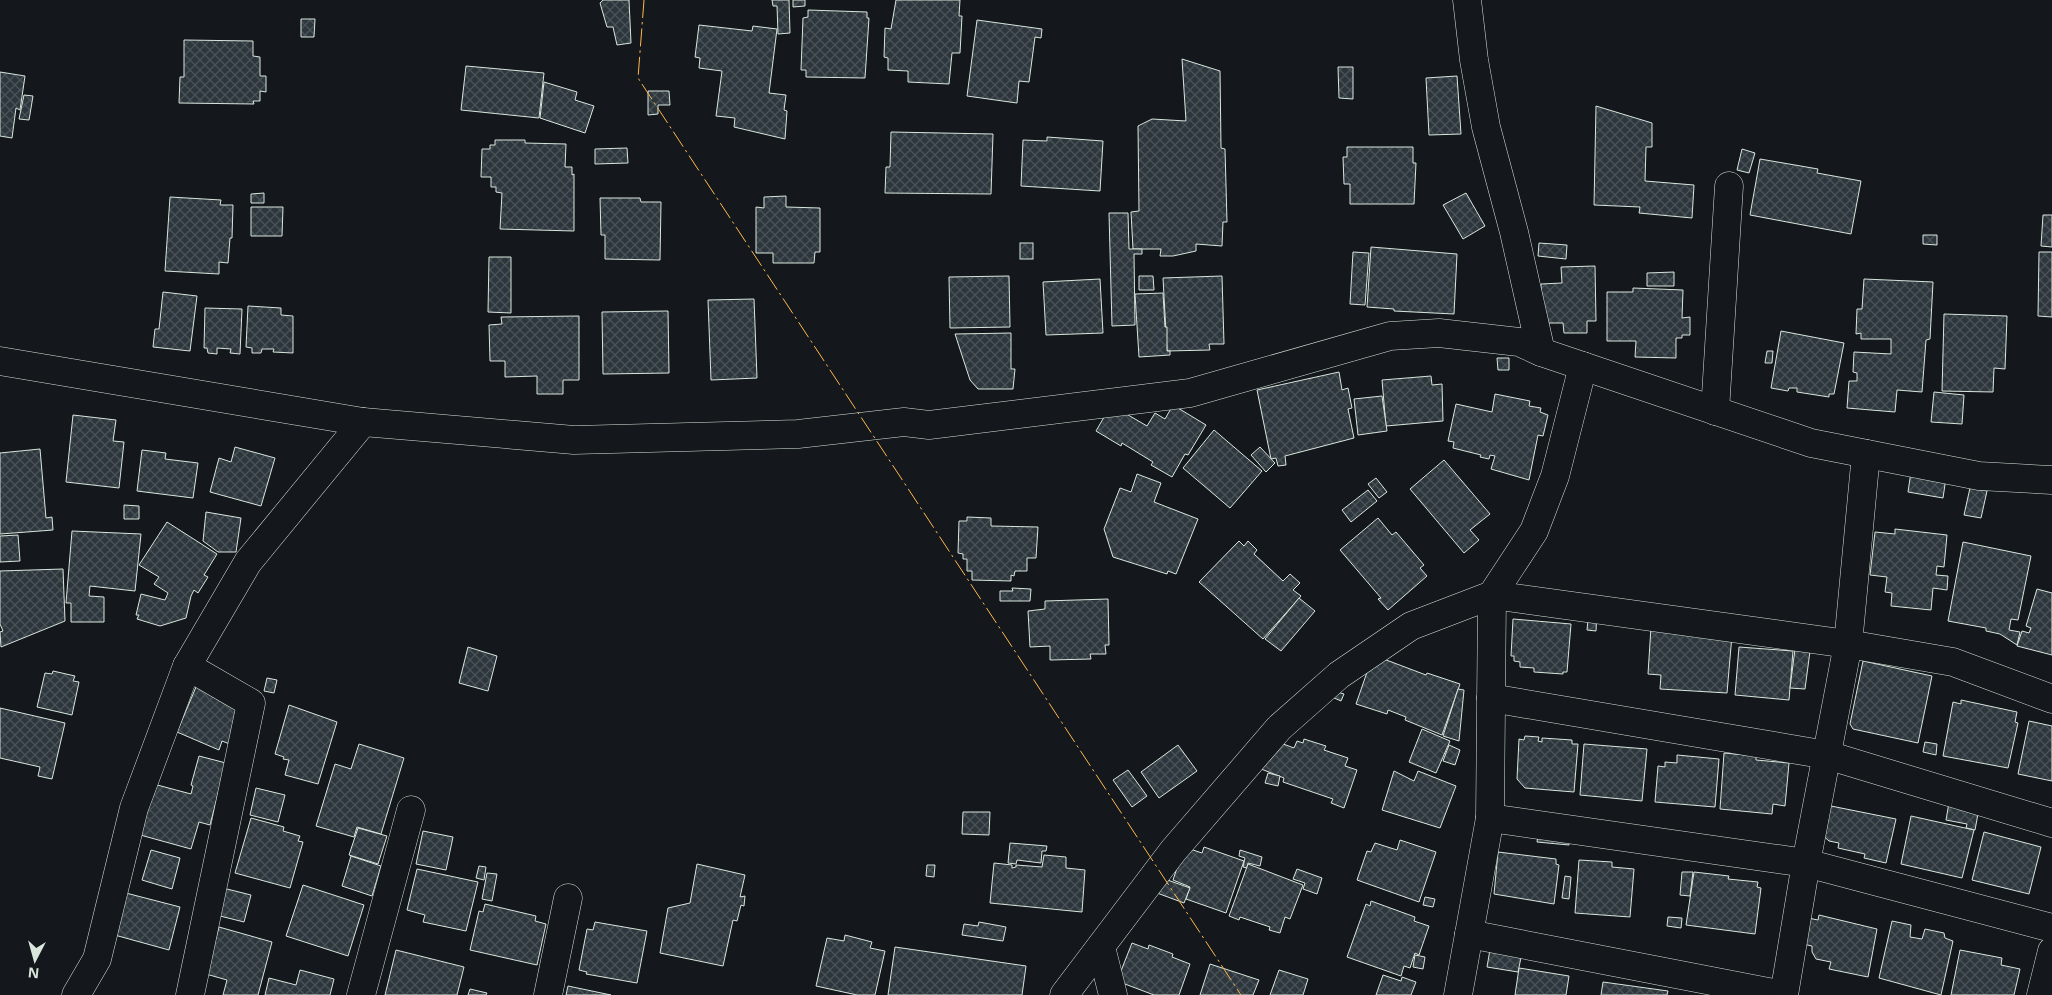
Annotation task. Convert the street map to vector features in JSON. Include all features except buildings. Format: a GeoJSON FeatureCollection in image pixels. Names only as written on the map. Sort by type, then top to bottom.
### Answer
{"type":"FeatureCollection","features":[{"type":"Feature","properties":{"kind":"street"},"geometry":{"type":"LineString","coordinates":[[1467,0],[1474,60],[1486,127],[1514,232],[1541,352]]}},
{"type":"Feature","properties":{"kind":"street"},"geometry":{"type":"LineString","coordinates":[[1715,411],[1729,186]]}},
{"type":"Feature","properties":{"kind":"street"},"geometry":{"type":"LineString","coordinates":[[2,364],[363,422],[574,440],[798,434],[904,422],[929,425],[1190,393],[1390,336],[1438,334],[1520,342],[1541,352],[1811,444],[1979,476],[2052,480]]}},
{"type":"Feature","properties":{"kind":"street"},"geometry":{"type":"LineString","coordinates":[[1458,995],[1490,818],[1492,595],[1534,531],[1555,476],[1583,366]]}},
{"type":"Feature","properties":{"kind":"street"},"geometry":{"type":"LineString","coordinates":[[76,995],[97,960],[134,808],[187,666],[248,562],[363,422]]}},
{"type":"Feature","properties":{"kind":"street"},"geometry":{"type":"LineString","coordinates":[[1469,934],[1784,995],[1806,863],[1848,644],[1866,454]]}},
{"type":"Feature","properties":{"kind":"street"},"geometry":{"type":"LineString","coordinates":[[1064,995],[1173,851],[1279,728],[1339,675],[1411,626],[1492,595],[1848,644],[1953,662],[2052,699]]}},
{"type":"Feature","properties":{"kind":"street"},"geometry":{"type":"LineString","coordinates":[[187,666],[251,703],[190,995]]}},
{"type":"Feature","properties":{"kind":"street"},"geometry":{"type":"LineString","coordinates":[[1491,698],[1827,754],[2052,823]]}},
{"type":"Feature","properties":{"kind":"street"},"geometry":{"type":"LineString","coordinates":[[361,995],[411,810]]}},
{"type":"Feature","properties":{"kind":"street"},"geometry":{"type":"LineString","coordinates":[[1490,818],[1806,863],[2052,928]]}},
{"type":"Feature","properties":{"kind":"street"},"geometry":{"type":"LineString","coordinates":[[548,995],[568,898]]}},
{"type":"Feature","properties":{"kind":"street"},"geometry":{"type":"LineString","coordinates":[[1101,947],[1113,995]]}},
{"type":"Feature","properties":{"kind":"street"},"geometry":{"type":"LineString","coordinates":[[2041,995],[2052,951]]}},
{"type":"Feature","properties":{"kind":"power"},"geometry":{"type":"LineString","coordinates":[[644,0],[638,78],[1241,995]]}}]}
